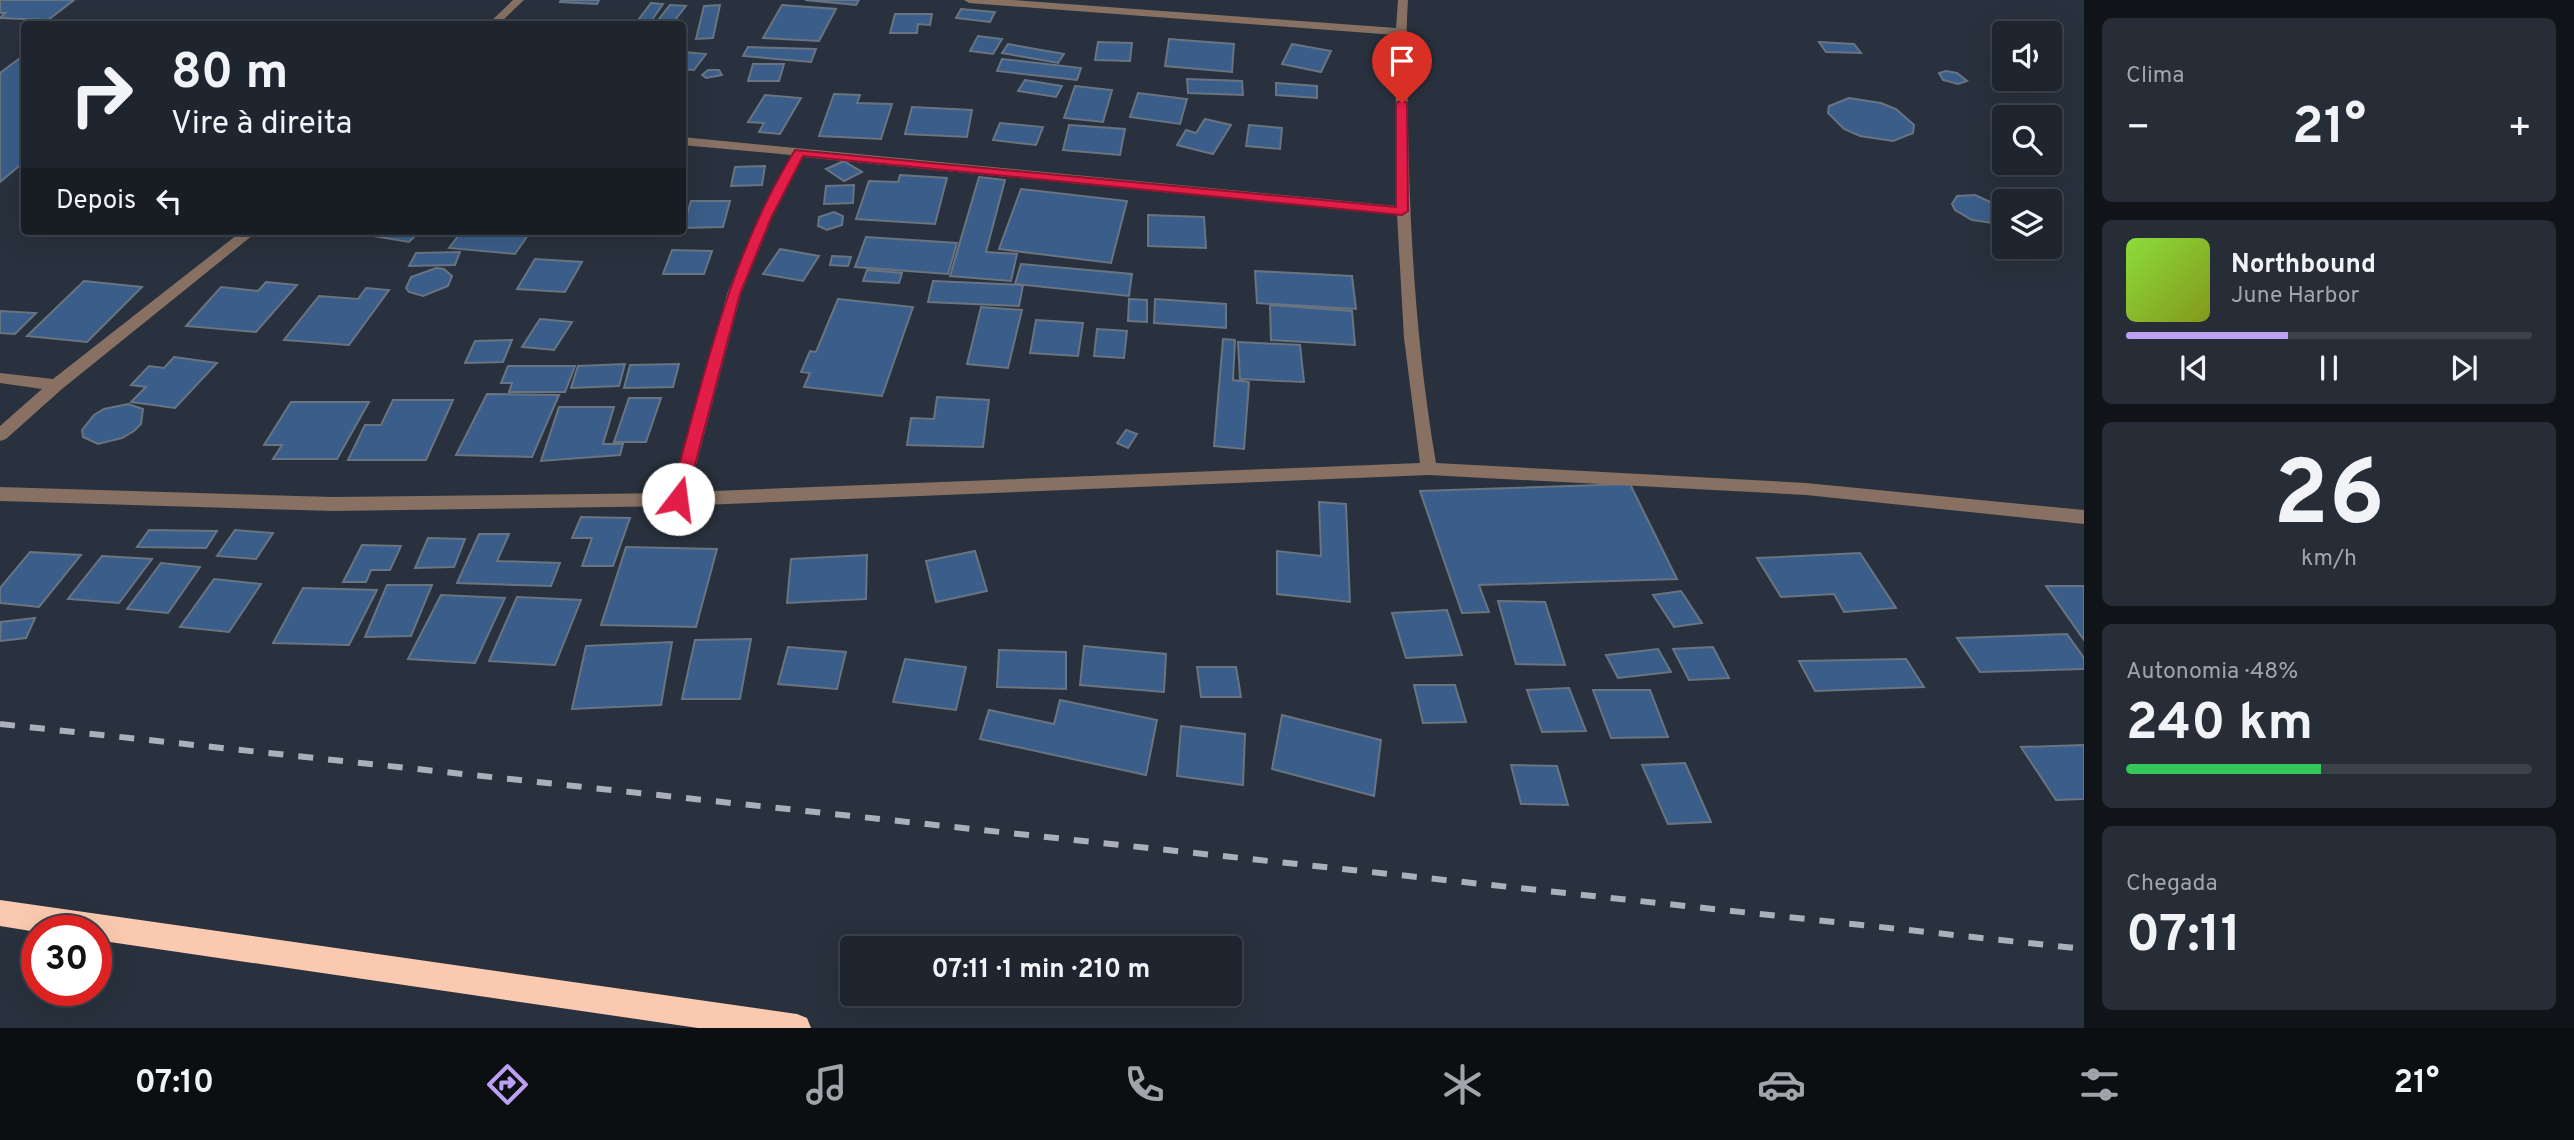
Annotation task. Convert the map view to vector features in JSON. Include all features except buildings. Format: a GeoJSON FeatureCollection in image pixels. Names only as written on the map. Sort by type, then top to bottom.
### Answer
{"type":"FeatureCollection","features":[{"type":"Feature","properties":{"kind":"highway"},"geometry":{"type":"LineString","coordinates":[[0,913],[797,1028]]}},
{"type":"Feature","properties":{"kind":"street"},"geometry":{"type":"LineString","coordinates":[[496,21],[519,0]]}},
{"type":"Feature","properties":{"kind":"street"},"geometry":{"type":"LineString","coordinates":[[969,0],[1400,32]]}},
{"type":"Feature","properties":{"kind":"street"},"geometry":{"type":"LineString","coordinates":[[1403,0],[1400,32],[1402,211],[1418,407],[1429,468]]}},
{"type":"Feature","properties":{"kind":"street"},"geometry":{"type":"LineString","coordinates":[[686,141],[1402,211]]}},
{"type":"Feature","properties":{"kind":"street"},"geometry":{"type":"LineString","coordinates":[[678,499],[734,294],[765,218],[800,152]]}},
{"type":"Feature","properties":{"kind":"street"},"geometry":{"type":"LineString","coordinates":[[0,435],[56,385],[246,235]]}},
{"type":"Feature","properties":{"kind":"street"},"geometry":{"type":"LineString","coordinates":[[0,378],[56,385]]}},
{"type":"Feature","properties":{"kind":"street"},"geometry":{"type":"LineString","coordinates":[[0,494],[333,504],[678,499],[1429,468],[1806,489],[2084,517]]}},
{"type":"Feature","properties":{"kind":"railway"},"geometry":{"type":"LineString","coordinates":[[0,724],[2084,949]]}},
{"type":"Feature","properties":{"kind":"route"},"geometry":{"type":"LineString","coordinates":[[678,499],[734,294],[765,218],[800,152],[1402,211],[1402,103]]}}]}
